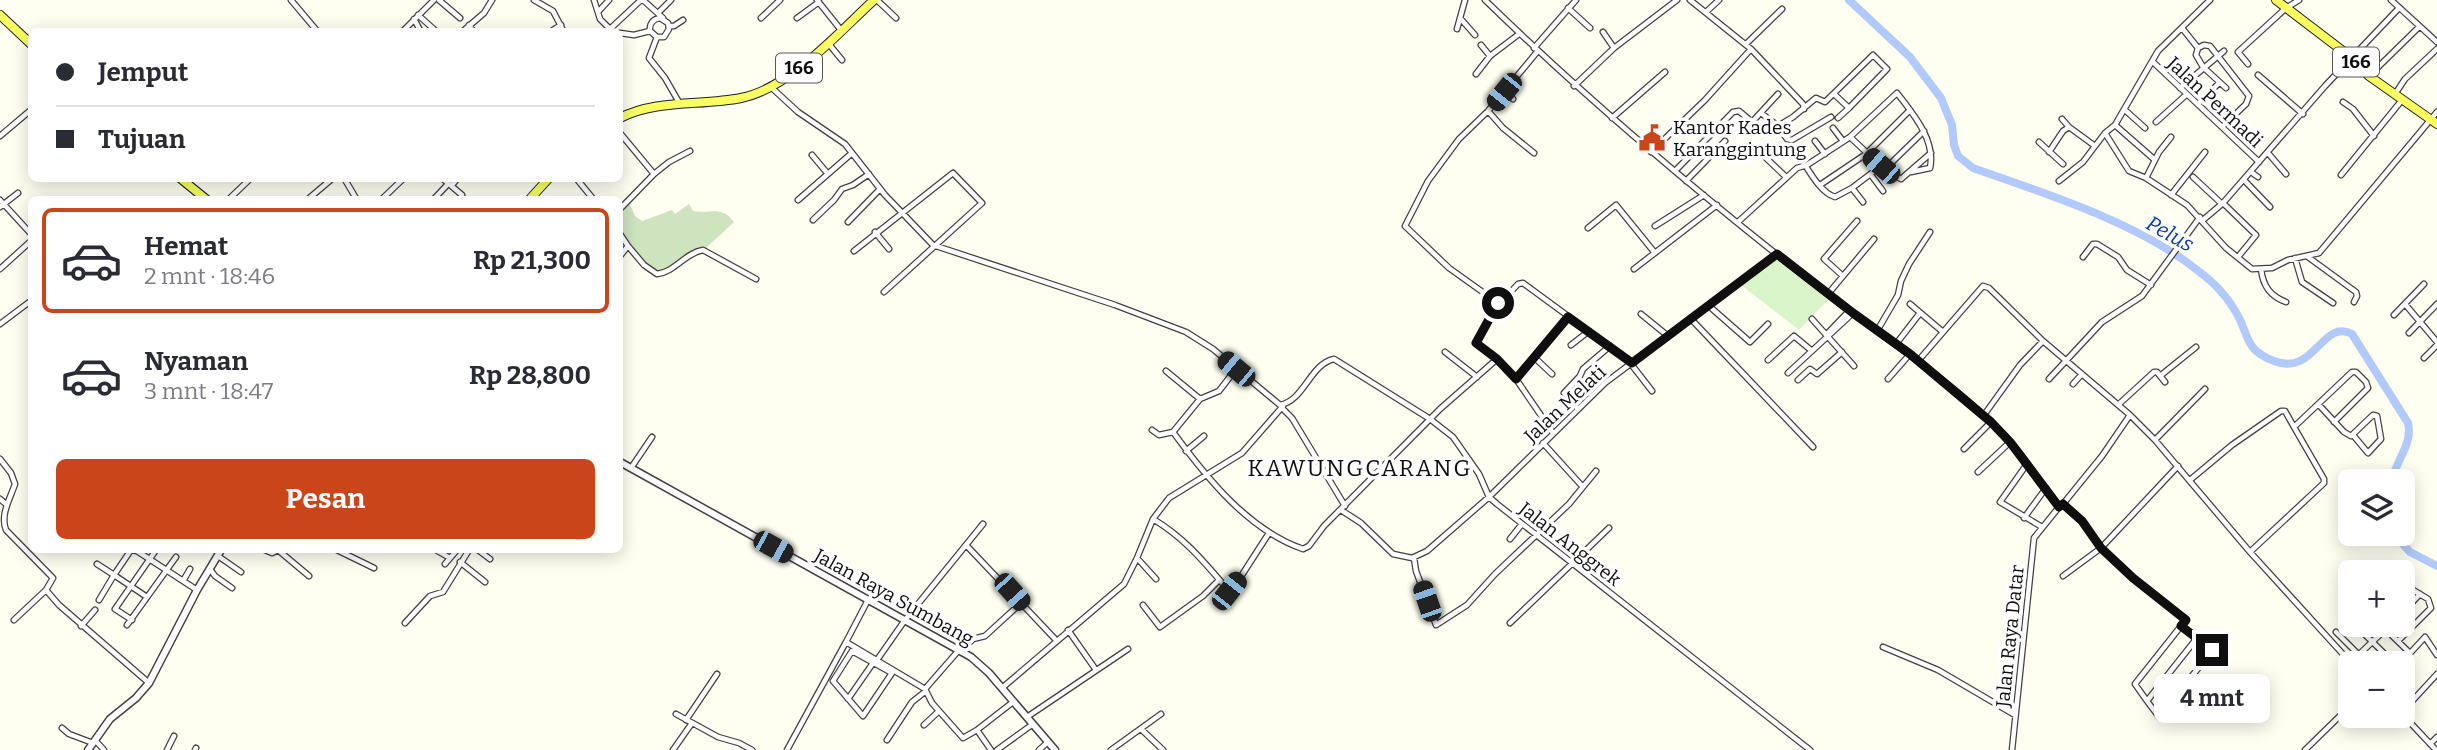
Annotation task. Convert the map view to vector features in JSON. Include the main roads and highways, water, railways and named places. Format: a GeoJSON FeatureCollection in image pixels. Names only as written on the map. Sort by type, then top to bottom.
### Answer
{"type":"FeatureCollection","features":[{"type":"Feature","properties":{"kind":"main road","name":"166"},"geometry":{"type":"LineString","coordinates":[[623,116],[644,109],[743,98],[772,88],[828,43],[875,0]]}},
{"type":"Feature","properties":{"kind":"main road","name":"166"},"geometry":{"type":"LineString","coordinates":[[2276,0],[2352,58],[2369,76],[2433,121]]}},
{"type":"Feature","properties":{"kind":"main road"},"geometry":{"type":"LineString","coordinates":[[0,15],[28,41]]}},
{"type":"Feature","properties":{"kind":"main road"},"geometry":{"type":"LineString","coordinates":[[185,182],[202,196]]}},
{"type":"Feature","properties":{"kind":"main road"},"geometry":{"type":"LineString","coordinates":[[533,196],[545,182]]}},
{"type":"Feature","properties":{"kind":"waterway","name":"Pelus"},"geometry":{"type":"LineString","coordinates":[[1849,0],[1910,57],[1941,98],[1952,125],[1958,156],[1973,168],[2090,211],[2174,253],[2217,288],[2234,309],[2252,346],[2274,361],[2288,364],[2299,361],[2333,334],[2342,331],[2352,334],[2408,423],[2408,439],[2396,469]]}},
{"type":"Feature","properties":{"kind":"waterway","name":"Pelus"},"geometry":{"type":"LineString","coordinates":[[2405,546],[2410,552],[2437,566]]}},
{"type":"Feature","properties":{"kind":"place","name":"Kantor Kades Karanggintung"},"geometry":{"type":"Point","coordinates":[1652,138]}},
{"type":"Feature","properties":{"kind":"district","name":"KAWUNGCARANG"},"geometry":{"type":"Point","coordinates":[1360,468]}}]}
